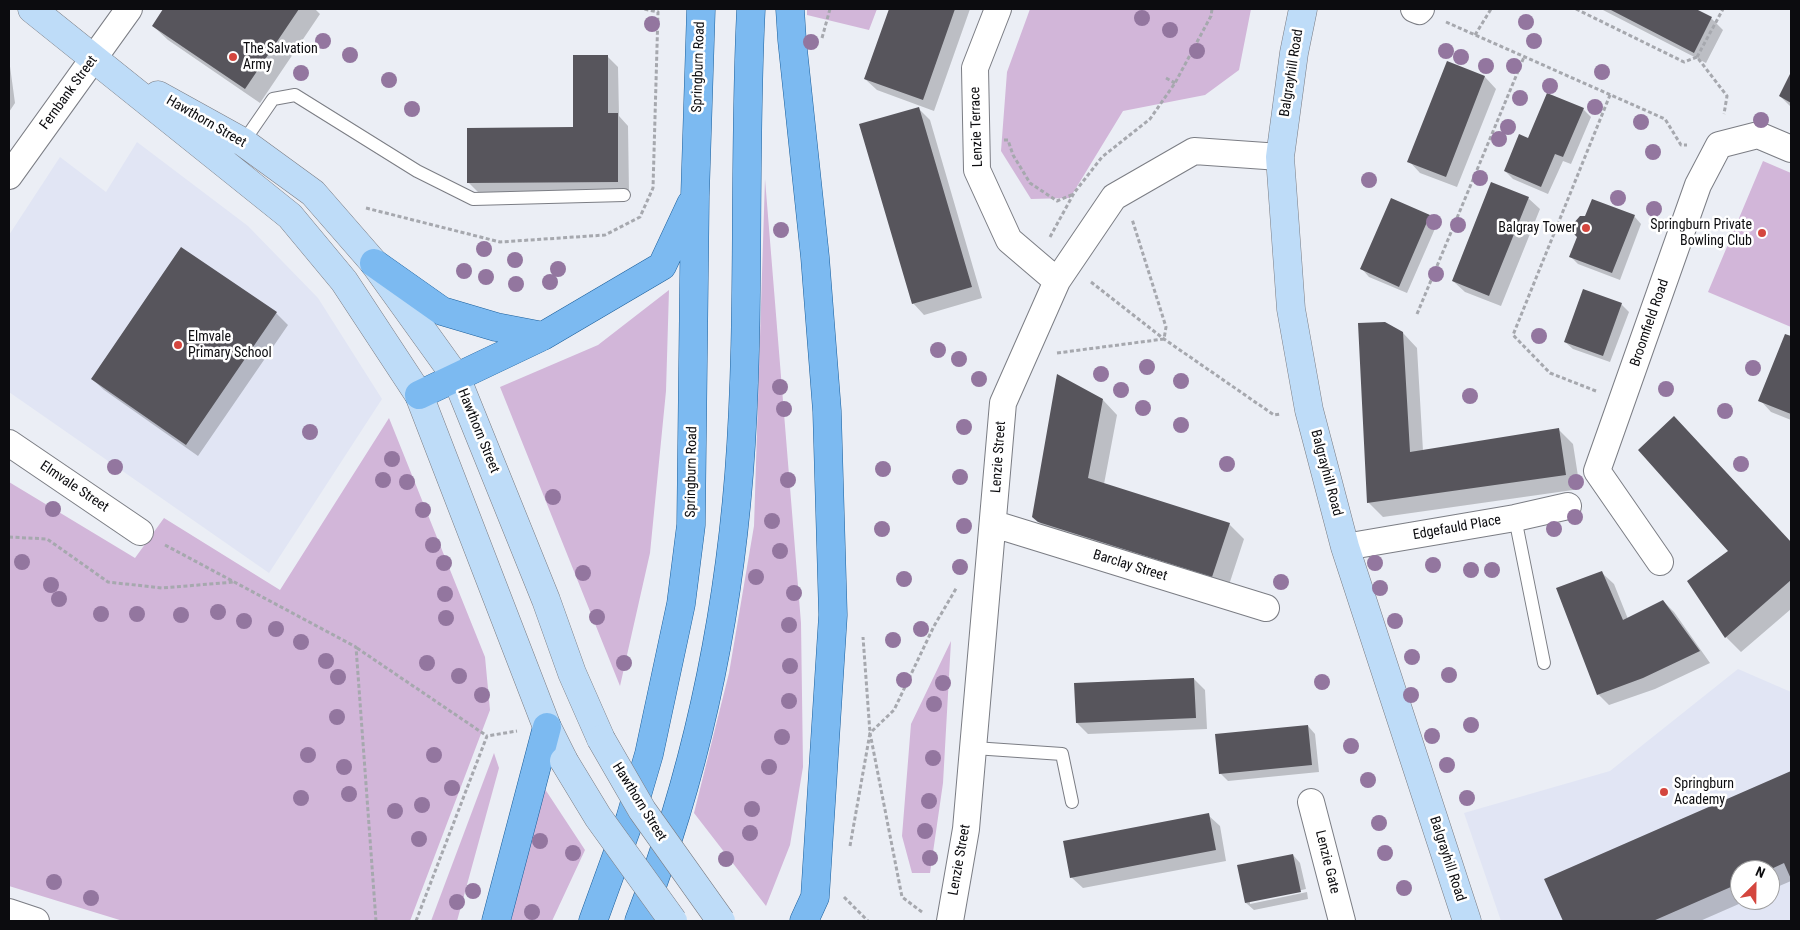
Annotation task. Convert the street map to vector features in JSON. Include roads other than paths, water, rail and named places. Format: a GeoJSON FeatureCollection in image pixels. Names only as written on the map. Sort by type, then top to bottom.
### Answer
{"type":"FeatureCollection","features":[{"type":"Feature","properties":{"kind":"main road","name":"Hawthorn Street"},"geometry":{"type":"LineString","coordinates":[[32,9],[290,216],[344,281],[419,395],[547,727],[564,761],[598,817],[673,921]]}},
{"type":"Feature","properties":{"kind":"main road","name":"Springburn Road"},"geometry":{"type":"LineString","coordinates":[[593,921],[627,827],[649,754],[681,604],[691,525],[695,196],[701,9]]}},
{"type":"Feature","properties":{"kind":"main road"},"geometry":{"type":"LineString","coordinates":[[639,921],[676,816],[713,666],[727,577],[739,474],[743,380],[751,9]]}},
{"type":"Feature","properties":{"kind":"main road"},"geometry":{"type":"LineString","coordinates":[[790,9],[815,257],[827,411],[833,615],[815,897],[804,921]]}},
{"type":"Feature","properties":{"kind":"main road","name":"Balgrayhill Road"},"geometry":{"type":"LineString","coordinates":[[1303,9],[1294,53],[1280,157],[1292,309],[1309,410],[1345,547],[1467,921]]}},
{"type":"Feature","properties":{"kind":"main road","name":"Hawthorn Street"},"geometry":{"type":"LineString","coordinates":[[93,59],[243,142],[313,193],[374,263],[456,377],[595,727],[642,810],[721,921]]}},
{"type":"Feature","properties":{"kind":"main road"},"geometry":{"type":"LineString","coordinates":[[419,395],[543,336],[662,266],[695,196]]}},
{"type":"Feature","properties":{"kind":"main road"},"geometry":{"type":"LineString","coordinates":[[374,263],[442,311],[496,327],[543,336]]}},
{"type":"Feature","properties":{"kind":"main road"},"geometry":{"type":"LineString","coordinates":[[496,921],[547,727],[595,727]]}},
{"type":"Feature","properties":{"kind":"street","name":"Fernbank Street"},"geometry":{"type":"LineString","coordinates":[[9,176],[129,9]]}},
{"type":"Feature","properties":{"kind":"street","name":"Lenzie Terrace"},"geometry":{"type":"LineString","coordinates":[[998,9],[975,68],[977,170],[1009,240],[1054,271]]}},
{"type":"Feature","properties":{"kind":"street","name":"Broomfield Road"},"geometry":{"type":"LineString","coordinates":[[1660,562],[1597,471],[1698,185],[1719,145],[1758,135],[1791,149]]}},
{"type":"Feature","properties":{"kind":"street","name":"Lenzie Street"},"geometry":{"type":"LineString","coordinates":[[939,919],[966,829],[994,524],[1003,403],[1022,360],[1054,271],[1114,197],[1194,152],[1280,157]]}},
{"type":"Feature","properties":{"kind":"street","name":"Elmvale Street"},"geometry":{"type":"LineString","coordinates":[[9,443],[140,532]]}},
{"type":"Feature","properties":{"kind":"street","name":"Edgefauld Place"},"geometry":{"type":"LineString","coordinates":[[1345,547],[1515,518],[1568,506]]}},
{"type":"Feature","properties":{"kind":"street","name":"Barclay Street"},"geometry":{"type":"LineString","coordinates":[[994,524],[1266,608]]}},
{"type":"Feature","properties":{"kind":"street","name":"Lenzie Gate"},"geometry":{"type":"LineString","coordinates":[[1312,802],[1342,921]]}},
{"type":"Feature","properties":{"kind":"street"},"geometry":{"type":"LineString","coordinates":[[9,912],[36,921]]}},
{"type":"Feature","properties":{"kind":"lane"},"geometry":{"type":"LineString","coordinates":[[227,167],[273,99],[295,95],[417,172],[473,199],[624,194]]}},
{"type":"Feature","properties":{"kind":"lane"},"geometry":{"type":"LineString","coordinates":[[1515,518],[1544,663]]}},
{"type":"Feature","properties":{"kind":"lane"},"geometry":{"type":"LineString","coordinates":[[974,748],[1062,754],[1072,802]]}},
{"type":"Feature","properties":{"kind":"place","name":"The Salvation Army"},"geometry":{"type":"Point","coordinates":[233,57]}},
{"type":"Feature","properties":{"kind":"place","name":"Balgray Tower"},"geometry":{"type":"Point","coordinates":[1586,228]}},
{"type":"Feature","properties":{"kind":"place","name":"Springburn Private Bowling Club"},"geometry":{"type":"Point","coordinates":[1762,233]}},
{"type":"Feature","properties":{"kind":"place","name":"Elmvale Primary School"},"geometry":{"type":"Point","coordinates":[178,345]}},
{"type":"Feature","properties":{"kind":"place","name":"Springburn Academy"},"geometry":{"type":"Point","coordinates":[1664,792]}}]}
